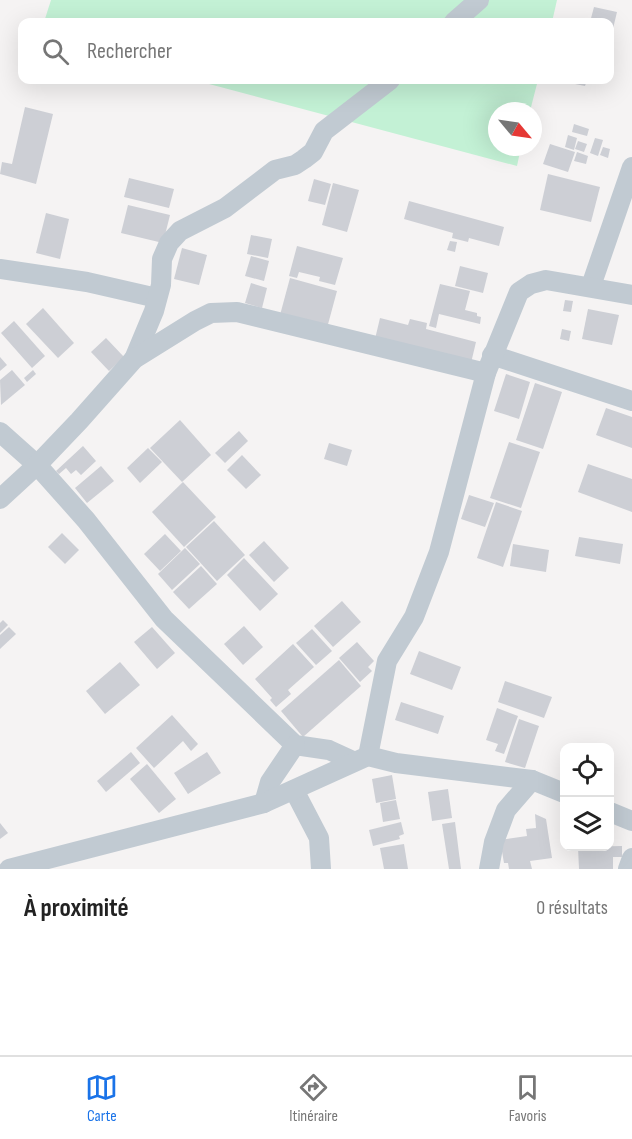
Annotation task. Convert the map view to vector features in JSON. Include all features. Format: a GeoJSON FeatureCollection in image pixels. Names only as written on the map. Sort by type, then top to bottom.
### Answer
{"type":"FeatureCollection","features":[{"type":"Feature","properties":{"kind":"street"},"geometry":{"type":"LineString","coordinates":[[459,18],[479,0]]}},
{"type":"Feature","properties":{"kind":"street"},"geometry":{"type":"LineString","coordinates":[[134,359],[161,285],[162,259],[169,243],[180,231],[225,208],[275,170],[295,165],[304,159],[313,152],[324,131],[385,84]]}},
{"type":"Feature","properties":{"kind":"street"},"geometry":{"type":"LineString","coordinates":[[591,286],[632,167]]}},
{"type":"Feature","properties":{"kind":"street"},"geometry":{"type":"LineString","coordinates":[[0,269],[87,282],[157,298]]}},
{"type":"Feature","properties":{"kind":"street"},"geometry":{"type":"LineString","coordinates":[[361,759],[387,661],[414,617],[439,552],[489,364],[519,292],[531,284],[546,280],[591,286],[632,295]]}},
{"type":"Feature","properties":{"kind":"street"},"geometry":{"type":"LineString","coordinates":[[0,499],[37,465],[134,359],[211,313],[237,312],[489,364],[632,401]]}},
{"type":"Feature","properties":{"kind":"street"},"geometry":{"type":"LineString","coordinates":[[0,432],[37,465],[86,520],[164,619],[295,745],[329,750],[361,759],[532,780],[560,792]]}},
{"type":"Feature","properties":{"kind":"street"},"geometry":{"type":"LineString","coordinates":[[264,803],[270,782],[295,745]]}},
{"type":"Feature","properties":{"kind":"street"},"geometry":{"type":"LineString","coordinates":[[9,869],[264,803],[361,759]]}},
{"type":"Feature","properties":{"kind":"street"},"geometry":{"type":"LineString","coordinates":[[489,869],[494,842],[506,810],[532,780]]}},
{"type":"Feature","properties":{"kind":"street"},"geometry":{"type":"LineString","coordinates":[[294,790],[319,838],[321,869]]}},
{"type":"Feature","properties":{"kind":"street"},"geometry":{"type":"LineString","coordinates":[[614,814],[632,821]]}},
{"type":"Feature","properties":{"kind":"street"},"geometry":{"type":"LineString","coordinates":[[628,869],[632,858]]}},
{"type":"Feature","properties":{"kind":"green space"},"geometry":{"type":"Polygon","coordinates":[[[51,0],[557,0],[553,18],[45,18],[51,0]]]}},
{"type":"Feature","properties":{"kind":"green space"},"geometry":{"type":"Polygon","coordinates":[[[209,84],[537,84],[532,102],[488,102],[488,156],[519,156],[517,166],[209,84]]]}},
{"type":"Feature","properties":{"kind":"building"},"geometry":{"type":"Polygon","coordinates":[[[594,7],[617,12],[614,24],[614,18],[591,18],[594,7]]]}},
{"type":"Feature","properties":{"kind":"building"},"geometry":{"type":"Polygon","coordinates":[[[25,107],[53,114],[36,184],[0,174],[2,162],[12,164],[25,107]]]}},
{"type":"Feature","properties":{"kind":"building"},"geometry":{"type":"Polygon","coordinates":[[[574,124],[589,129],[587,136],[572,132],[574,124]]]}},
{"type":"Feature","properties":{"kind":"building"},"geometry":{"type":"Polygon","coordinates":[[[568,135],[577,138],[574,150],[565,147],[568,135]]]}},
{"type":"Feature","properties":{"kind":"building"},"geometry":{"type":"Polygon","coordinates":[[[595,138],[603,140],[598,156],[590,153],[595,138]]]}},
{"type":"Feature","properties":{"kind":"building"},"geometry":{"type":"Polygon","coordinates":[[[578,141],[587,144],[584,152],[575,149],[578,141]]]}},
{"type":"Feature","properties":{"kind":"building"},"geometry":{"type":"Polygon","coordinates":[[[550,144],[575,152],[568,172],[543,164],[550,144]]]}},
{"type":"Feature","properties":{"kind":"building"},"geometry":{"type":"Polygon","coordinates":[[[603,147],[610,149],[608,158],[600,155],[603,147]]]}},
{"type":"Feature","properties":{"kind":"building"},"geometry":{"type":"Polygon","coordinates":[[[577,152],[588,156],[586,164],[574,161],[577,152]]]}},
{"type":"Feature","properties":{"kind":"building"},"geometry":{"type":"Polygon","coordinates":[[[548,174],[600,187],[591,222],[540,210],[548,174]]]}},
{"type":"Feature","properties":{"kind":"building"},"geometry":{"type":"Polygon","coordinates":[[[129,178],[174,189],[169,208],[124,197],[129,178]]]}},
{"type":"Feature","properties":{"kind":"building"},"geometry":{"type":"Polygon","coordinates":[[[314,179],[331,184],[325,205],[308,201],[314,179]]]}},
{"type":"Feature","properties":{"kind":"building"},"geometry":{"type":"Polygon","coordinates":[[[333,183],[359,190],[347,232],[322,225],[333,183]]]}},
{"type":"Feature","properties":{"kind":"building"},"geometry":{"type":"Polygon","coordinates":[[[409,201],[504,227],[499,246],[469,238],[468,242],[452,238],[453,233],[404,219],[409,201]]]}},
{"type":"Feature","properties":{"kind":"building"},"geometry":{"type":"Polygon","coordinates":[[[128,205],[170,215],[163,243],[121,233],[128,205]]]}},
{"type":"Feature","properties":{"kind":"building"},"geometry":{"type":"Polygon","coordinates":[[[46,213],[69,219],[60,259],[36,253],[46,213]]]}},
{"type":"Feature","properties":{"kind":"building"},"geometry":{"type":"Polygon","coordinates":[[[251,235],[272,239],[268,258],[247,254],[251,235]]]}},
{"type":"Feature","properties":{"kind":"building"},"geometry":{"type":"Polygon","coordinates":[[[450,241],[457,242],[455,252],[447,250],[450,241]]]}},
{"type":"Feature","properties":{"kind":"building"},"geometry":{"type":"Polygon","coordinates":[[[297,246],[343,258],[335,285],[319,281],[320,277],[299,272],[297,278],[289,276],[297,246]]]}},
{"type":"Feature","properties":{"kind":"building"},"geometry":{"type":"Polygon","coordinates":[[[182,248],[207,255],[199,285],[174,279],[182,248]]]}},
{"type":"Feature","properties":{"kind":"building"},"geometry":{"type":"Polygon","coordinates":[[[251,256],[269,261],[264,281],[245,276],[251,256]]]}},
{"type":"Feature","properties":{"kind":"building"},"geometry":{"type":"Polygon","coordinates":[[[460,266],[488,273],[483,293],[455,286],[460,266]]]}},
{"type":"Feature","properties":{"kind":"building"},"geometry":{"type":"Polygon","coordinates":[[[290,278],[337,291],[327,328],[280,315],[290,278]]]}},
{"type":"Feature","properties":{"kind":"building"},"geometry":{"type":"Polygon","coordinates":[[[251,283],[267,288],[262,308],[245,303],[251,283]]]}},
{"type":"Feature","properties":{"kind":"building"},"geometry":{"type":"Polygon","coordinates":[[[440,284],[470,291],[465,310],[477,313],[477,316],[481,317],[480,324],[439,314],[436,328],[429,326],[440,284]]]}},
{"type":"Feature","properties":{"kind":"building"},"geometry":{"type":"Polygon","coordinates":[[[565,300],[573,301],[571,312],[563,311],[565,300]]]}},
{"type":"Feature","properties":{"kind":"building"},"geometry":{"type":"Polygon","coordinates":[[[43,308],[74,343],[58,358],[26,324],[43,308]]]}},
{"type":"Feature","properties":{"kind":"building"},"geometry":{"type":"Polygon","coordinates":[[[588,309],[619,315],[612,345],[582,339],[588,309]]]}},
{"type":"Feature","properties":{"kind":"building"},"geometry":{"type":"Polygon","coordinates":[[[380,318],[408,325],[410,319],[427,323],[426,329],[476,342],[471,363],[375,339],[380,318]]]}},
{"type":"Feature","properties":{"kind":"building"},"geometry":{"type":"Polygon","coordinates":[[[14,321],[45,356],[32,368],[1,333],[14,321]]]}},
{"type":"Feature","properties":{"kind":"building"},"geometry":{"type":"Polygon","coordinates":[[[562,329],[571,331],[569,341],[560,339],[562,329]]]}},
{"type":"Feature","properties":{"kind":"building"},"geometry":{"type":"Polygon","coordinates":[[[106,338],[124,357],[109,371],[91,352],[106,338]]]}},
{"type":"Feature","properties":{"kind":"building"},"geometry":{"type":"Polygon","coordinates":[[[0,357],[7,365],[0,371],[0,357]]]}},
{"type":"Feature","properties":{"kind":"building"},"geometry":{"type":"Polygon","coordinates":[[[12,370],[25,385],[1,405],[0,380],[12,370]]]}},
{"type":"Feature","properties":{"kind":"building"},"geometry":{"type":"Polygon","coordinates":[[[33,370],[36,374],[27,382],[24,378],[33,370]]]}},
{"type":"Feature","properties":{"kind":"building"},"geometry":{"type":"Polygon","coordinates":[[[506,374],[530,382],[519,419],[494,411],[506,374]]]}},
{"type":"Feature","properties":{"kind":"building"},"geometry":{"type":"Polygon","coordinates":[[[535,383],[562,392],[543,449],[516,440],[535,383]]]}},
{"type":"Feature","properties":{"kind":"building"},"geometry":{"type":"Polygon","coordinates":[[[606,408],[632,417],[632,448],[596,435],[606,408]]]}},
{"type":"Feature","properties":{"kind":"building"},"geometry":{"type":"Polygon","coordinates":[[[180,420],[211,455],[182,482],[150,448],[180,420]]]}},
{"type":"Feature","properties":{"kind":"building"},"geometry":{"type":"Polygon","coordinates":[[[239,431],[248,441],[225,463],[215,453],[239,431]]]}},
{"type":"Feature","properties":{"kind":"building"},"geometry":{"type":"Polygon","coordinates":[[[509,442],[540,452],[521,508],[490,498],[509,442]]]}},
{"type":"Feature","properties":{"kind":"building"},"geometry":{"type":"Polygon","coordinates":[[[329,443],[352,450],[347,466],[324,459],[329,443]]]}},
{"type":"Feature","properties":{"kind":"building"},"geometry":{"type":"Polygon","coordinates":[[[83,446],[96,461],[81,475],[76,470],[71,474],[66,468],[59,474],[56,471],[83,446]]]}},
{"type":"Feature","properties":{"kind":"building"},"geometry":{"type":"Polygon","coordinates":[[[148,448],[162,462],[140,483],[127,468],[148,448]]]}},
{"type":"Feature","properties":{"kind":"building"},"geometry":{"type":"Polygon","coordinates":[[[242,455],[261,475],[246,489],[227,470],[242,455]]]}},
{"type":"Feature","properties":{"kind":"building"},"geometry":{"type":"Polygon","coordinates":[[[588,464],[632,479],[632,512],[578,492],[588,464]]]}},
{"type":"Feature","properties":{"kind":"building"},"geometry":{"type":"Polygon","coordinates":[[[101,466],[114,481],[87,503],[75,488],[101,466]]]}},
{"type":"Feature","properties":{"kind":"building"},"geometry":{"type":"Polygon","coordinates":[[[183,482],[216,517],[184,547],[152,512],[183,482]]]}},
{"type":"Feature","properties":{"kind":"building"},"geometry":{"type":"Polygon","coordinates":[[[469,495],[494,503],[485,527],[461,519],[469,495]]]}},
{"type":"Feature","properties":{"kind":"building"},"geometry":{"type":"Polygon","coordinates":[[[496,502],[522,511],[503,567],[477,558],[496,502]]]}},
{"type":"Feature","properties":{"kind":"building"},"geometry":{"type":"Polygon","coordinates":[[[214,521],[245,555],[217,581],[186,547],[214,521]]]}},
{"type":"Feature","properties":{"kind":"building"},"geometry":{"type":"Polygon","coordinates":[[[62,533],[79,550],[65,564],[48,547],[62,533]]]}},
{"type":"Feature","properties":{"kind":"building"},"geometry":{"type":"Polygon","coordinates":[[[165,534],[181,551],[160,571],[144,554],[165,534]]]}},
{"type":"Feature","properties":{"kind":"building"},"geometry":{"type":"Polygon","coordinates":[[[579,537],[623,544],[620,564],[575,556],[579,537]]]}},
{"type":"Feature","properties":{"kind":"building"},"geometry":{"type":"Polygon","coordinates":[[[264,541],[289,568],[274,582],[249,555],[264,541]]]}},
{"type":"Feature","properties":{"kind":"building"},"geometry":{"type":"Polygon","coordinates":[[[513,544],[549,550],[546,572],[510,566],[513,544]]]}},
{"type":"Feature","properties":{"kind":"building"},"geometry":{"type":"Polygon","coordinates":[[[185,548],[200,564],[172,590],[158,574],[185,548]]]}},
{"type":"Feature","properties":{"kind":"building"},"geometry":{"type":"Polygon","coordinates":[[[244,558],[278,594],[260,611],[227,575],[244,558]]]}},
{"type":"Feature","properties":{"kind":"building"},"geometry":{"type":"Polygon","coordinates":[[[201,566],[217,584],[189,609],[173,592],[201,566]]]}},
{"type":"Feature","properties":{"kind":"building"},"geometry":{"type":"Polygon","coordinates":[[[342,601],[361,622],[333,647],[314,626],[342,601]]]}},
{"type":"Feature","properties":{"kind":"building"},"geometry":{"type":"Polygon","coordinates":[[[3,620],[8,625],[0,633],[0,623],[3,620]]]}},
{"type":"Feature","properties":{"kind":"building"},"geometry":{"type":"Polygon","coordinates":[[[244,626],[263,647],[243,665],[224,644],[244,626]]]}},
{"type":"Feature","properties":{"kind":"building"},"geometry":{"type":"Polygon","coordinates":[[[9,627],[16,634],[0,649],[0,635],[9,627]]]}},
{"type":"Feature","properties":{"kind":"building"},"geometry":{"type":"Polygon","coordinates":[[[152,627],[175,653],[157,669],[134,642],[152,627]]]}},
{"type":"Feature","properties":{"kind":"building"},"geometry":{"type":"Polygon","coordinates":[[[312,629],[332,651],[316,665],[296,643],[312,629]]]}},
{"type":"Feature","properties":{"kind":"building"},"geometry":{"type":"Polygon","coordinates":[[[357,642],[374,661],[368,667],[372,671],[360,682],[339,658],[357,642]]]}},
{"type":"Feature","properties":{"kind":"building"},"geometry":{"type":"Polygon","coordinates":[[[293,644],[314,667],[288,690],[291,694],[276,707],[270,700],[272,698],[255,679],[293,644]]]}},
{"type":"Feature","properties":{"kind":"building"},"geometry":{"type":"Polygon","coordinates":[[[419,651],[461,667],[452,690],[410,674],[419,651]]]}},
{"type":"Feature","properties":{"kind":"building"},"geometry":{"type":"Polygon","coordinates":[[[339,660],[361,686],[303,737],[281,711],[339,660]]]}},
{"type":"Feature","properties":{"kind":"building"},"geometry":{"type":"Polygon","coordinates":[[[120,662],[140,685],[105,714],[86,691],[120,662]]]}},
{"type":"Feature","properties":{"kind":"building"},"geometry":{"type":"Polygon","coordinates":[[[505,681],[552,697],[544,718],[498,702],[505,681]]]}},
{"type":"Feature","properties":{"kind":"building"},"geometry":{"type":"Polygon","coordinates":[[[401,702],[444,716],[438,734],[395,720],[401,702]]]}},
{"type":"Feature","properties":{"kind":"building"},"geometry":{"type":"Polygon","coordinates":[[[497,708],[518,716],[504,754],[495,751],[498,744],[486,740],[497,708]]]}},
{"type":"Feature","properties":{"kind":"building"},"geometry":{"type":"Polygon","coordinates":[[[172,715],[198,744],[191,751],[183,741],[154,768],[136,748],[172,715]]]}},
{"type":"Feature","properties":{"kind":"building"},"geometry":{"type":"Polygon","coordinates":[[[519,719],[539,726],[525,768],[505,762],[519,719]]]}},
{"type":"Feature","properties":{"kind":"building"},"geometry":{"type":"Polygon","coordinates":[[[131,752],[140,763],[106,792],[97,781],[131,752]]]}},
{"type":"Feature","properties":{"kind":"building"},"geometry":{"type":"Polygon","coordinates":[[[207,752],[221,773],[188,794],[174,773],[207,752]]]}},
{"type":"Feature","properties":{"kind":"building"},"geometry":{"type":"Polygon","coordinates":[[[147,764],[176,799],[159,813],[130,779],[147,764]]]}},
{"type":"Feature","properties":{"kind":"building"},"geometry":{"type":"Polygon","coordinates":[[[392,775],[396,799],[376,803],[372,779],[392,775]]]}},
{"type":"Feature","properties":{"kind":"building"},"geometry":{"type":"Polygon","coordinates":[[[448,789],[452,818],[432,821],[428,792],[448,789]]]}},
{"type":"Feature","properties":{"kind":"building"},"geometry":{"type":"Polygon","coordinates":[[[396,800],[400,819],[383,822],[380,803],[396,800]]]}},
{"type":"Feature","properties":{"kind":"building"},"geometry":{"type":"Polygon","coordinates":[[[535,814],[546,819],[552,858],[530,861],[532,869],[509,869],[508,863],[504,863],[500,840],[527,836],[526,829],[536,828],[535,814]]]}},
{"type":"Feature","properties":{"kind":"building"},"geometry":{"type":"Polygon","coordinates":[[[401,822],[404,834],[399,836],[400,839],[373,846],[369,830],[401,822]]]}},
{"type":"Feature","properties":{"kind":"building"},"geometry":{"type":"Polygon","coordinates":[[[455,822],[461,869],[449,869],[442,824],[455,822]]]}},
{"type":"Feature","properties":{"kind":"building"},"geometry":{"type":"Polygon","coordinates":[[[0,823],[8,833],[0,839],[0,823]]]}},
{"type":"Feature","properties":{"kind":"building"},"geometry":{"type":"Polygon","coordinates":[[[404,844],[408,869],[384,869],[380,848],[404,844]]]}},
{"type":"Feature","properties":{"kind":"building"},"geometry":{"type":"Polygon","coordinates":[[[614,846],[622,846],[622,857],[613,857],[613,869],[579,869],[578,851],[614,851],[614,846]]]}}]}
